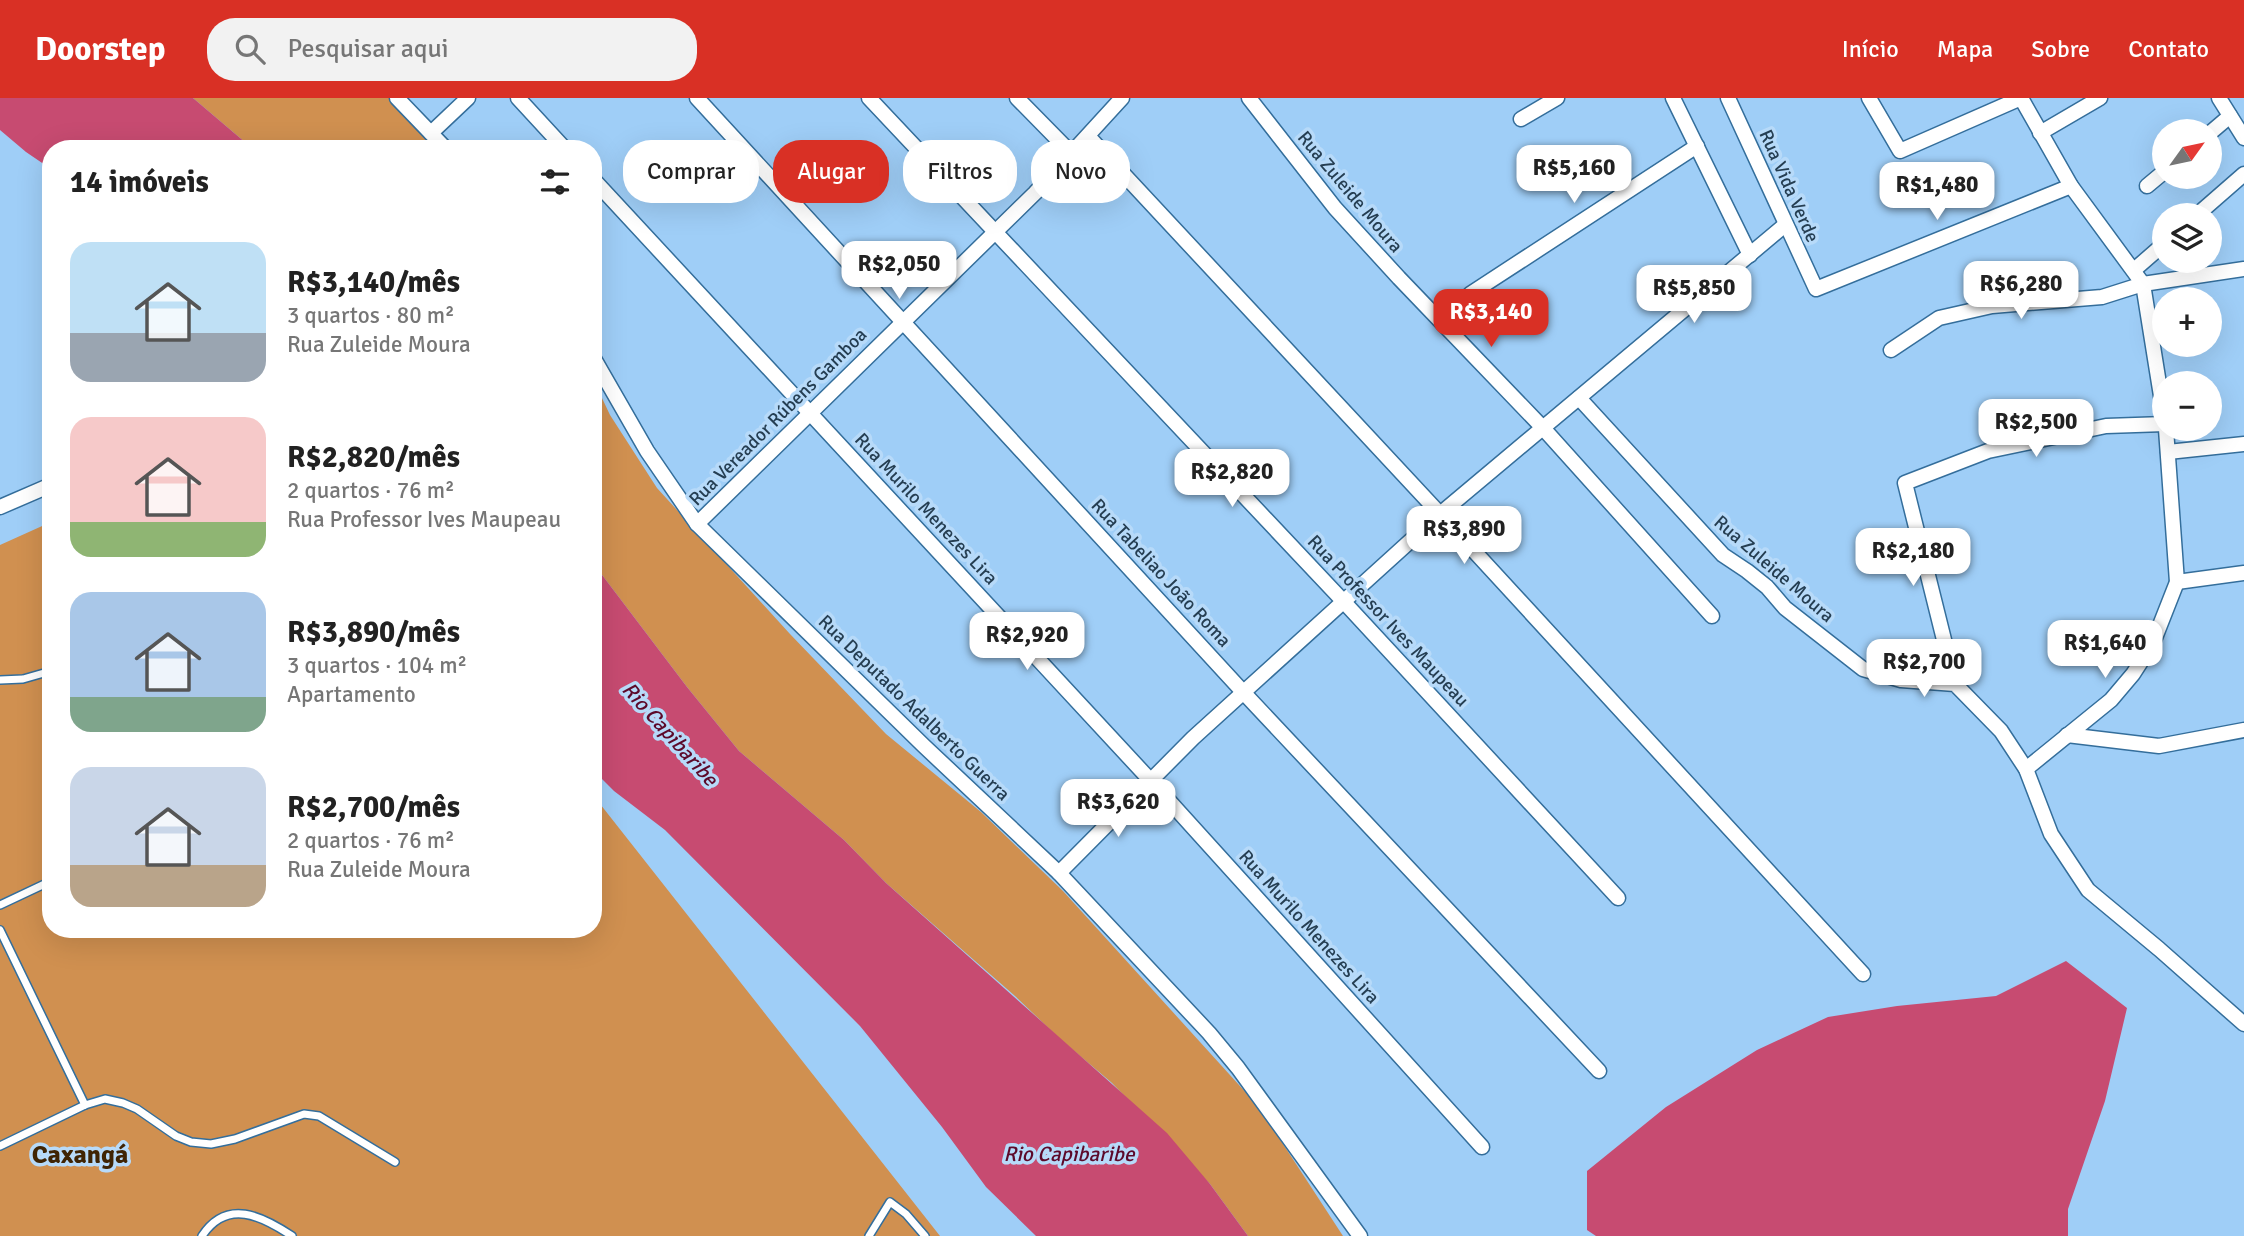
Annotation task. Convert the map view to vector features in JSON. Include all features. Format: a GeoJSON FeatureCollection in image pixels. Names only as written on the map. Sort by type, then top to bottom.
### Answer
{"type":"FeatureCollection","features":[{"type":"Feature","properties":{"kind":"street"},"geometry":{"type":"LineString","coordinates":[[397,98],[438,140]]}},
{"type":"Feature","properties":{"kind":"street"},"geometry":{"type":"LineString","coordinates":[[431,133],[468,98]]}},
{"type":"Feature","properties":{"kind":"street"},"geometry":{"type":"LineString","coordinates":[[518,98],[557,140]]}},
{"type":"Feature","properties":{"kind":"street","name":"Rua Tabeliao João Roma"},"geometry":{"type":"LineString","coordinates":[[697,98],[1244,693],[1600,1071]]}},
{"type":"Feature","properties":{"kind":"street","name":"Rua Professor Ives Maupeau"},"geometry":{"type":"LineString","coordinates":[[869,98],[1344,602],[1618,898]]}},
{"type":"Feature","properties":{"kind":"street"},"geometry":{"type":"LineString","coordinates":[[1017,98],[1058,140]]}},
{"type":"Feature","properties":{"kind":"street","name":"Rua Vereador Rúbens Gamboa"},"geometry":{"type":"LineString","coordinates":[[1084,140],[1122,98]]}},
{"type":"Feature","properties":{"kind":"street","name":"Rua Zuleide Moura"},"geometry":{"type":"LineString","coordinates":[[1250,98],[1335,208],[1543,428],[1712,616]]}},
{"type":"Feature","properties":{"kind":"street"},"geometry":{"type":"LineString","coordinates":[[1521,119],[1557,98]]}},
{"type":"Feature","properties":{"kind":"street"},"geometry":{"type":"LineString","coordinates":[[1673,98],[1750,255]]}},
{"type":"Feature","properties":{"kind":"street","name":"Rua Vida Verde"},"geometry":{"type":"LineString","coordinates":[[1728,98],[1816,289],[2071,187]]}},
{"type":"Feature","properties":{"kind":"street"},"geometry":{"type":"LineString","coordinates":[[1869,98],[1900,151],[2021,98],[2071,187],[2143,284],[2157,371]]}},
{"type":"Feature","properties":{"kind":"street"},"geometry":{"type":"LineString","coordinates":[[2040,133],[2099,98]]}},
{"type":"Feature","properties":{"kind":"street"},"geometry":{"type":"LineString","coordinates":[[2219,98],[2244,138]]}},
{"type":"Feature","properties":{"kind":"street"},"geometry":{"type":"LineString","coordinates":[[2222,123],[2230,116]]}},
{"type":"Feature","properties":{"kind":"street"},"geometry":{"type":"LineString","coordinates":[[1088,136],[1863,974]]}},
{"type":"Feature","properties":{"kind":"street"},"geometry":{"type":"LineString","coordinates":[[1470,294],[1697,146]]}},
{"type":"Feature","properties":{"kind":"street"},"geometry":{"type":"LineString","coordinates":[[2211,203],[2244,174]]}},
{"type":"Feature","properties":{"kind":"street"},"geometry":{"type":"LineString","coordinates":[[2147,186],[2152,182]]}},
{"type":"Feature","properties":{"kind":"street","name":"Rua Murilo Menezes Lira"},"geometry":{"type":"LineString","coordinates":[[602,189],[1151,780],[1482,1147]]}},
{"type":"Feature","properties":{"kind":"street","name":"Rua Vereador Rúbens Gamboa"},"geometry":{"type":"LineString","coordinates":[[697,524],[1031,196]]}},
{"type":"Feature","properties":{"kind":"street"},"geometry":{"type":"LineString","coordinates":[[1059,873],[1193,738],[1440,514],[1785,225]]}},
{"type":"Feature","properties":{"kind":"street"},"geometry":{"type":"LineString","coordinates":[[2134,270],[2152,254]]}},
{"type":"Feature","properties":{"kind":"street"},"geometry":{"type":"LineString","coordinates":[[1891,350],[1939,318],[1992,306],[2102,298],[2143,284],[2244,269]]}},
{"type":"Feature","properties":{"kind":"street","name":"Rua Deputado Adalberto Guerra"},"geometry":{"type":"LineString","coordinates":[[602,374],[647,451],[697,524],[924,746],[1059,873],[1209,1033],[1238,1068],[1360,1236]]}},
{"type":"Feature","properties":{"kind":"street","name":"Rua Zuleide Moura"},"geometry":{"type":"LineString","coordinates":[[1579,398],[1723,555],[1767,587],[1785,608],[1863,669],[1901,680],[1955,684]]}},
{"type":"Feature","properties":{"kind":"street"},"geometry":{"type":"LineString","coordinates":[[2152,424],[2106,426],[1988,451],[1905,483],[1955,684],[2001,732],[2026,769],[2051,834],[2088,890],[2160,949],[2244,1024]]}},
{"type":"Feature","properties":{"kind":"street"},"geometry":{"type":"LineString","coordinates":[[2026,769],[2110,700],[2133,674],[2153,643],[2177,582],[2167,441]]}},
{"type":"Feature","properties":{"kind":"street"},"geometry":{"type":"LineString","coordinates":[[2168,452],[2244,444]]}},
{"type":"Feature","properties":{"kind":"street"},"geometry":{"type":"LineString","coordinates":[[0,507],[42,489]]}},
{"type":"Feature","properties":{"kind":"street"},"geometry":{"type":"LineString","coordinates":[[2177,582],[2244,573]]}},
{"type":"Feature","properties":{"kind":"street"},"geometry":{"type":"LineString","coordinates":[[2067,735],[2159,746],[2244,730]]}},
{"type":"Feature","properties":{"kind":"lane"},"geometry":{"type":"LineString","coordinates":[[0,680],[23,679],[42,674]]}},
{"type":"Feature","properties":{"kind":"lane"},"geometry":{"type":"LineString","coordinates":[[0,905],[42,885]]}},
{"type":"Feature","properties":{"kind":"lane"},"geometry":{"type":"LineString","coordinates":[[0,930],[85,1105]]}},
{"type":"Feature","properties":{"kind":"lane"},"geometry":{"type":"LineString","coordinates":[[0,1146],[85,1105],[105,1099],[137,1109],[176,1136],[191,1142],[211,1144],[235,1139],[304,1114],[319,1116],[395,1162]]}},
{"type":"Feature","properties":{"kind":"lane"},"geometry":{"type":"LineString","coordinates":[[869,1236],[890,1202],[906,1214],[925,1236]]}},
{"type":"Feature","properties":{"kind":"lane"},"geometry":{"type":"LineString","coordinates":[[202,1236],[216,1220],[230,1214],[246,1214],[261,1218],[292,1236]]}},
{"type":"Feature","properties":{"kind":"shaded area"},"geometry":{"type":"Polygon","coordinates":[[[193,98],[393,98],[436,140],[242,140],[193,98]]]}},
{"type":"Feature","properties":{"kind":"shaded area"},"geometry":{"type":"Polygon","coordinates":[[[602,398],[657,488],[790,634],[886,734],[981,812],[1063,891],[1259,1107],[1343,1236],[1248,1236],[1210,1184],[1112,1083],[886,883],[844,840],[739,751],[602,575],[602,398]]]}},
{"type":"Feature","properties":{"kind":"shaded area"},"geometry":{"type":"Polygon","coordinates":[[[42,526],[42,938],[602,938],[602,806],[940,1236],[0,1236],[0,545],[42,526]]]}},
{"type":"Feature","properties":{"kind":"water"},"geometry":{"type":"Polygon","coordinates":[[[0,98],[193,98],[242,140],[42,140],[42,163],[0,130],[0,98]]]}},
{"type":"Feature","properties":{"kind":"water","name":"Rio Capibaribe"},"geometry":{"type":"Polygon","coordinates":[[[602,575],[739,751],[844,840],[886,883],[1167,1133],[1210,1184],[1248,1236],[1036,1236],[986,1187],[942,1127],[860,1026],[665,830],[602,779],[602,575]]]}},
{"type":"Feature","properties":{"kind":"water"},"geometry":{"type":"Polygon","coordinates":[[[2066,961],[2127,1008],[2105,1101],[2068,1209],[2068,1236],[1596,1236],[1587,1230],[1587,1171],[1666,1107],[1757,1050],[1828,1017],[1897,1006],[1996,996],[2066,961]]]}},
{"type":"Feature","properties":{"kind":"district","name":"Caxangá"},"geometry":{"type":"Point","coordinates":[80,1155]}}]}
